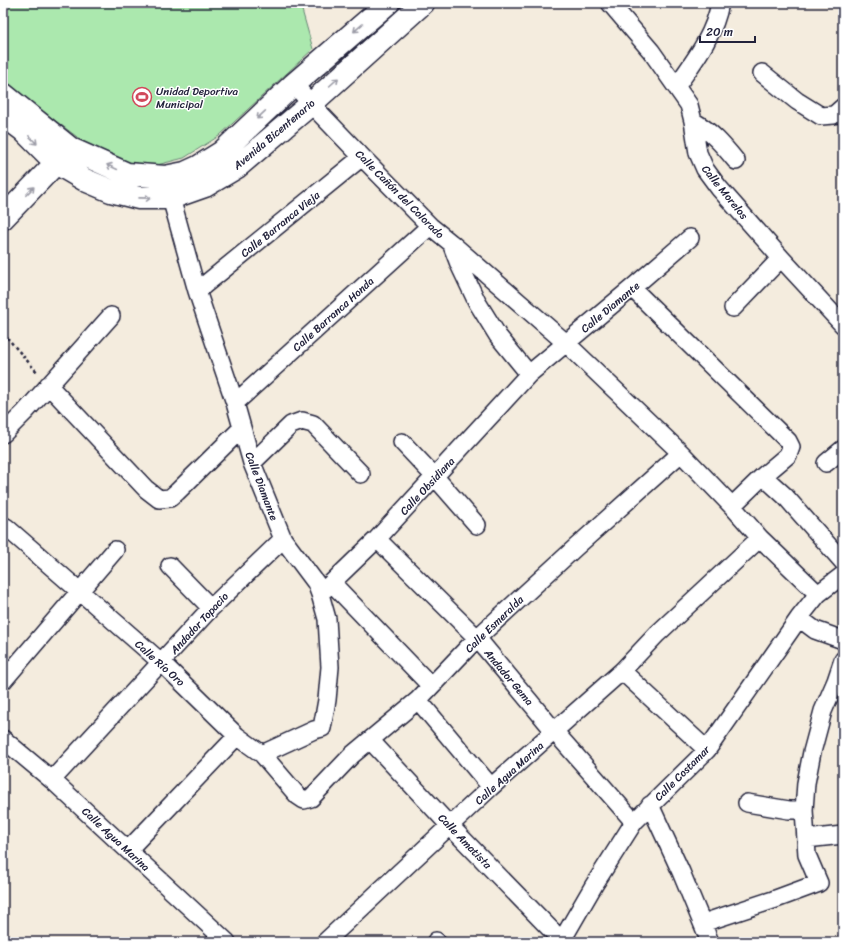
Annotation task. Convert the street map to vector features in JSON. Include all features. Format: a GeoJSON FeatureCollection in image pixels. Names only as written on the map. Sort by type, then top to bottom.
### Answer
{"type":"FeatureCollection","features":[{"type":"Feature","properties":{"kind":"main road","name":"Avenida Bicentenario"},"geometry":{"type":"LineString","coordinates":[[3,94],[71,149],[126,174],[165,177],[185,173],[222,152],[294,84],[388,3]]}},
{"type":"Feature","properties":{"kind":"main road","name":"Avenida Bicentenario"},"geometry":{"type":"LineString","coordinates":[[3,115],[23,130],[56,163],[85,180],[111,191],[139,198],[172,198],[205,186],[237,166],[311,104],[423,3]]}},
{"type":"Feature","properties":{"kind":"main road"},"geometry":{"type":"LineString","coordinates":[[3,218],[56,163]]}},
{"type":"Feature","properties":{"kind":"street","name":"Calle Morelos"},"geometry":{"type":"LineString","coordinates":[[610,3],[651,51],[689,105],[698,153],[705,169],[719,188],[843,325]]}},
{"type":"Feature","properties":{"kind":"street"},"geometry":{"type":"LineString","coordinates":[[676,87],[711,32],[720,3]]}},
{"type":"Feature","properties":{"kind":"street"},"geometry":{"type":"LineString","coordinates":[[762,73],[797,100],[821,116],[839,111]]}},
{"type":"Feature","properties":{"kind":"street","name":"Calle Cañón del Colorado"},"geometry":{"type":"LineString","coordinates":[[294,84],[362,158],[430,226],[451,243],[477,302],[498,336],[529,374]]}},
{"type":"Feature","properties":{"kind":"street"},"geometry":{"type":"LineString","coordinates":[[693,121],[707,129],[719,140],[736,161]]}},
{"type":"Feature","properties":{"kind":"street","name":"Calle Barranca Vieja"},"geometry":{"type":"LineString","coordinates":[[198,291],[362,158]]}},
{"type":"Feature","properties":{"kind":"street","name":"Calle Diamante"},"geometry":{"type":"LineString","coordinates":[[165,177],[198,291],[235,403],[252,463],[283,539],[316,582],[326,589],[431,686]]}},
{"type":"Feature","properties":{"kind":"street","name":"Calle Barranca Honda"},"geometry":{"type":"LineString","coordinates":[[235,403],[430,226]]}},
{"type":"Feature","properties":{"kind":"street","name":"Calle Diamante"},"geometry":{"type":"LineString","coordinates":[[529,374],[690,238]]}},
{"type":"Feature","properties":{"kind":"street"},"geometry":{"type":"LineString","coordinates":[[451,243],[566,343],[681,453],[732,506],[760,538],[818,594]]}},
{"type":"Feature","properties":{"kind":"street"},"geometry":{"type":"LineString","coordinates":[[733,308],[781,258]]}},
{"type":"Feature","properties":{"kind":"street"},"geometry":{"type":"LineString","coordinates":[[632,288],[788,441],[791,447],[788,454],[732,506]]}},
{"type":"Feature","properties":{"kind":"street"},"geometry":{"type":"LineString","coordinates":[[3,434],[25,412],[111,316]]}},
{"type":"Feature","properties":{"kind":"street","name":"Calle Obsidiana"},"geometry":{"type":"LineString","coordinates":[[326,589],[377,539],[436,477],[529,374]]}},
{"type":"Feature","properties":{"kind":"street"},"geometry":{"type":"LineString","coordinates":[[48,385],[146,489],[159,499],[170,498],[242,428]]}},
{"type":"Feature","properties":{"kind":"street"},"geometry":{"type":"LineString","coordinates":[[252,463],[291,425],[302,421],[313,424],[360,474]]}},
{"type":"Feature","properties":{"kind":"street"},"geometry":{"type":"LineString","coordinates":[[402,442],[436,477],[477,525]]}},
{"type":"Feature","properties":{"kind":"street"},"geometry":{"type":"LineString","coordinates":[[826,463],[843,449]]}},
{"type":"Feature","properties":{"kind":"street","name":"Calle Esmeralda"},"geometry":{"type":"LineString","coordinates":[[311,798],[352,755],[418,700],[478,638],[576,547],[681,453]]}},
{"type":"Feature","properties":{"kind":"street"},"geometry":{"type":"LineString","coordinates":[[763,476],[785,496],[843,562]]}},
{"type":"Feature","properties":{"kind":"street","name":"Calle Río Oro"},"geometry":{"type":"LineString","coordinates":[[6,527],[162,663],[237,736],[262,754],[298,796],[304,800],[311,798]]}},
{"type":"Feature","properties":{"kind":"street","name":"Calle Agua Marina"},"geometry":{"type":"LineString","coordinates":[[325,942],[491,787],[555,732],[622,671],[691,602],[760,538]]}},
{"type":"Feature","properties":{"kind":"street","name":"Andador Topacio"},"geometry":{"type":"LineString","coordinates":[[52,780],[162,663],[211,608],[283,539]]}},
{"type":"Feature","properties":{"kind":"street","name":"Andador Gema"},"geometry":{"type":"LineString","coordinates":[[377,539],[478,638],[555,732],[634,822]]}},
{"type":"Feature","properties":{"kind":"street"},"geometry":{"type":"LineString","coordinates":[[3,681],[115,550]]}},
{"type":"Feature","properties":{"kind":"street"},"geometry":{"type":"LineString","coordinates":[[170,566],[211,608]]}},
{"type":"Feature","properties":{"kind":"street","name":"Calle Costamar"},"geometry":{"type":"LineString","coordinates":[[561,941],[634,822],[707,750],[818,594],[843,575]]}},
{"type":"Feature","properties":{"kind":"street","name":"Calle Diamante"},"geometry":{"type":"LineString","coordinates":[[262,754],[314,730],[322,728],[327,700],[330,667],[326,589]]}},
{"type":"Feature","properties":{"kind":"street"},"geometry":{"type":"LineString","coordinates":[[800,618],[815,630],[843,640]]}},
{"type":"Feature","properties":{"kind":"street"},"geometry":{"type":"LineString","coordinates":[[703,923],[819,884],[807,855],[804,810],[806,783],[812,752],[823,711],[843,660]]}},
{"type":"Feature","properties":{"kind":"street"},"geometry":{"type":"LineString","coordinates":[[622,671],[707,750]]}},
{"type":"Feature","properties":{"kind":"street"},"geometry":{"type":"LineString","coordinates":[[418,700],[491,787]]}},
{"type":"Feature","properties":{"kind":"street"},"geometry":{"type":"LineString","coordinates":[[128,850],[237,736]]}},
{"type":"Feature","properties":{"kind":"street","name":"Calle Agua Marina"},"geometry":{"type":"LineString","coordinates":[[3,739],[52,780],[227,942]]}},
{"type":"Feature","properties":{"kind":"street","name":"Calle Amatista"},"geometry":{"type":"LineString","coordinates":[[370,740],[450,826],[561,941]]}},
{"type":"Feature","properties":{"kind":"street"},"geometry":{"type":"LineString","coordinates":[[747,803],[790,810],[804,810]]}},
{"type":"Feature","properties":{"kind":"street"},"geometry":{"type":"LineString","coordinates":[[650,805],[681,872],[710,942]]}},
{"type":"Feature","properties":{"kind":"street"},"geometry":{"type":"LineString","coordinates":[[806,839],[843,835]]}},
{"type":"Feature","properties":{"kind":"path"},"geometry":{"type":"LineString","coordinates":[[3,333],[48,385]]}},
{"type":"Feature","properties":{"kind":"green space","name":"Unidad Deportiva Municipal"},"geometry":{"type":"Polygon","coordinates":[[[3,3],[300,3],[313,49],[219,136],[184,158],[149,167],[126,164],[89,146],[3,81],[3,3]]]}},
{"type":"Feature","properties":{"kind":"place","name":"Unidad Deportiva Municipal"},"geometry":{"type":"Point","coordinates":[142,97]}}]}
